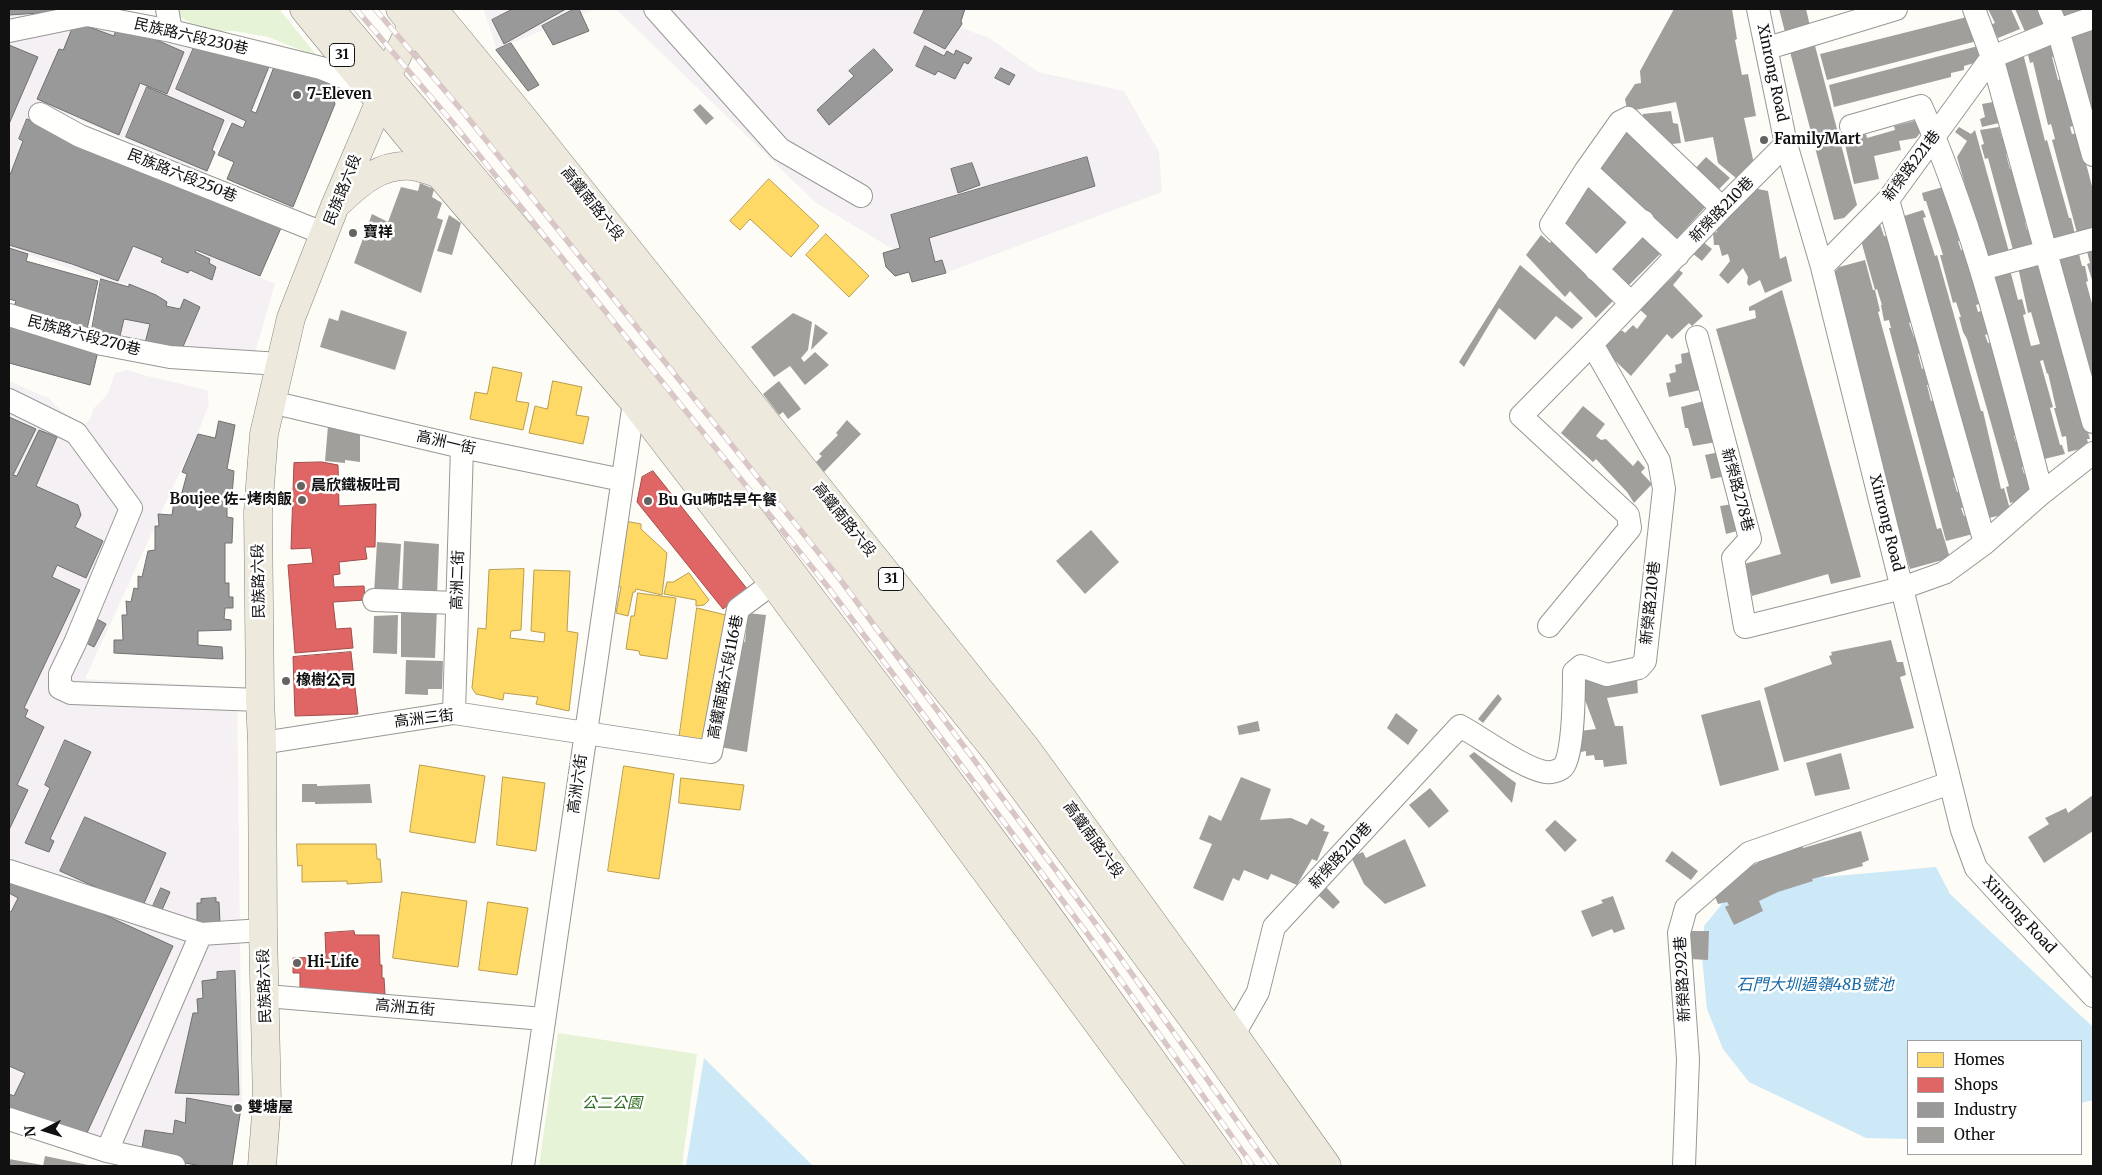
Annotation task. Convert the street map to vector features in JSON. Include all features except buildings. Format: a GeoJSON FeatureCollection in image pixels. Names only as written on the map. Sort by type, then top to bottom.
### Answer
{"type":"FeatureCollection","features":[{"type":"Feature","properties":{"kind":"main road","name":"31"},"geometry":{"type":"LineString","coordinates":[[304,9],[379,88],[657,395],[1026,885],[1228,1166]]}},
{"type":"Feature","properties":{"kind":"main road","name":"31"},"geometry":{"type":"LineString","coordinates":[[330,9],[379,88],[439,174],[634,402],[773,583],[1203,1166]]}},
{"type":"Feature","properties":{"kind":"main road","name":"民族路六段"},"geometry":{"type":"LineString","coordinates":[[262,1166],[267,1102],[258,512],[264,434],[291,318],[325,234],[379,88],[417,12]]}},
{"type":"Feature","properties":{"kind":"main road","name":"高鐵南路六段"},"geometry":{"type":"LineString","coordinates":[[417,12],[998,754],[1209,1041],[1297,1166]]}},
{"type":"Feature","properties":{"kind":"main road","name":"高鐵南路六段"},"geometry":{"type":"LineString","coordinates":[[417,12],[523,118],[1007,725],[1070,807],[1327,1166]]}},
{"type":"Feature","properties":{"kind":"main road"},"geometry":{"type":"LineString","coordinates":[[335,206],[360,181],[378,171],[413,166],[439,174]]}},
{"type":"Feature","properties":{"kind":"main road"},"geometry":{"type":"LineString","coordinates":[[998,754],[1070,807]]}},
{"type":"Feature","properties":{"kind":"main road"},"geometry":{"type":"LineString","coordinates":[[943,812],[1026,885]]}},
{"type":"Feature","properties":{"kind":"street"},"geometry":{"type":"LineString","coordinates":[[167,9],[171,31]]}},
{"type":"Feature","properties":{"kind":"street"},"geometry":{"type":"LineString","coordinates":[[655,9],[730,96],[780,149],[861,196]]}},
{"type":"Feature","properties":{"kind":"street","name":"Xinrong Road"},"geometry":{"type":"LineString","coordinates":[[1758,9],[1768,48],[1786,144],[1822,268],[1962,830],[1976,868],[2093,996]]}},
{"type":"Feature","properties":{"kind":"street"},"geometry":{"type":"LineString","coordinates":[[1768,48],[1896,9]]}},
{"type":"Feature","properties":{"kind":"street"},"geometry":{"type":"LineString","coordinates":[[1974,9],[1992,57],[2093,422]]}},
{"type":"Feature","properties":{"kind":"street"},"geometry":{"type":"LineString","coordinates":[[2050,9],[2058,30],[2093,155]]}},
{"type":"Feature","properties":{"kind":"street","name":"民族路六段230巷"},"geometry":{"type":"LineString","coordinates":[[9,31],[87,15],[171,31],[321,68],[379,88]]}},
{"type":"Feature","properties":{"kind":"street"},"geometry":{"type":"LineString","coordinates":[[1992,57],[2093,18]]}},
{"type":"Feature","properties":{"kind":"street","name":"新榮路221巷"},"geometry":{"type":"LineString","coordinates":[[1822,268],[1888,200],[1992,57]]}},
{"type":"Feature","properties":{"kind":"street"},"geometry":{"type":"LineString","coordinates":[[1851,126],[1921,106],[1935,136],[1960,201],[1982,269],[2042,492]]}},
{"type":"Feature","properties":{"kind":"street","name":"民族路六段250巷"},"geometry":{"type":"LineString","coordinates":[[40,114],[80,136],[325,234]]}},
{"type":"Feature","properties":{"kind":"street"},"geometry":{"type":"LineString","coordinates":[[1631,303],[1551,225],[1586,170],[1620,122],[1628,118],[1722,208]]}},
{"type":"Feature","properties":{"kind":"street","name":"新榮路210巷"},"geometry":{"type":"LineString","coordinates":[[1232,1032],[1238,1027],[1258,992],[1274,927],[1460,726],[1532,768],[1546,772],[1556,771],[1563,766],[1568,758],[1574,705],[1574,672],[1580,666],[1607,675],[1639,668],[1645,661],[1664,489],[1659,461],[1592,344],[1786,144]]}},
{"type":"Feature","properties":{"kind":"street"},"geometry":{"type":"LineString","coordinates":[[1586,170],[1678,255]]}},
{"type":"Feature","properties":{"kind":"street"},"geometry":{"type":"LineString","coordinates":[[1888,200],[1985,543]]}},
{"type":"Feature","properties":{"kind":"street"},"geometry":{"type":"LineString","coordinates":[[1596,270],[1643,221]]}},
{"type":"Feature","properties":{"kind":"street"},"geometry":{"type":"LineString","coordinates":[[1982,269],[2093,239]]}},
{"type":"Feature","properties":{"kind":"street","name":"民族路六段270巷"},"geometry":{"type":"LineString","coordinates":[[9,315],[102,344],[170,357],[280,364]]}},
{"type":"Feature","properties":{"kind":"street","name":"新榮路278巷"},"geometry":{"type":"LineString","coordinates":[[1697,338],[1750,540],[1734,558],[1745,628],[1902,588]]}},
{"type":"Feature","properties":{"kind":"street"},"geometry":{"type":"LineString","coordinates":[[1549,626],[1630,528],[1628,515],[1520,416],[1592,344]]}},
{"type":"Feature","properties":{"kind":"street"},"geometry":{"type":"LineString","coordinates":[[9,400],[76,433],[131,508],[75,643],[60,674],[60,688],[71,693],[260,700]]}},
{"type":"Feature","properties":{"kind":"street","name":"高洲一街"},"geometry":{"type":"LineString","coordinates":[[271,402],[462,447],[622,480]]}},
{"type":"Feature","properties":{"kind":"street","name":"高洲六街"},"geometry":{"type":"LineString","coordinates":[[523,1166],[634,402]]}},
{"type":"Feature","properties":{"kind":"street","name":"高洲二街"},"geometry":{"type":"LineString","coordinates":[[454,713],[462,447]]}},
{"type":"Feature","properties":{"kind":"street"},"geometry":{"type":"LineString","coordinates":[[1902,588],[1944,573],[1985,543],[2042,492],[2093,453]]}},
{"type":"Feature","properties":{"kind":"street","name":"高鐵南路六段116巷"},"geometry":{"type":"LineString","coordinates":[[585,733],[710,752],[738,609],[773,583]]}},
{"type":"Feature","properties":{"kind":"street"},"geometry":{"type":"LineString","coordinates":[[374,600],[458,603]]}},
{"type":"Feature","properties":{"kind":"street","name":"高洲三街"},"geometry":{"type":"LineString","coordinates":[[262,743],[454,713],[585,733]]}},
{"type":"Feature","properties":{"kind":"street","name":"新榮路292巷"},"geometry":{"type":"LineString","coordinates":[[1684,1166],[1688,1059],[1678,934],[1686,908],[1750,853],[1950,783]]}},
{"type":"Feature","properties":{"kind":"street"},"geometry":{"type":"LineString","coordinates":[[9,871],[201,934],[263,930]]}},
{"type":"Feature","properties":{"kind":"street"},"geometry":{"type":"LineString","coordinates":[[107,1151],[201,934]]}},
{"type":"Feature","properties":{"kind":"street","name":"高洲五街"},"geometry":{"type":"LineString","coordinates":[[266,996],[544,1019]]}},
{"type":"Feature","properties":{"kind":"street"},"geometry":{"type":"LineString","coordinates":[[9,1119],[107,1151],[174,1166]]}},
{"type":"Feature","properties":{"kind":"shaded area"},"geometry":{"type":"Polygon","coordinates":[[[9,9],[76,9],[273,65],[246,128],[229,122],[207,174],[39,103],[177,242],[275,284],[254,356],[120,340],[128,284],[102,279],[9,248],[9,9]]]}},
{"type":"Feature","properties":{"kind":"shaded area"},"geometry":{"type":"Polygon","coordinates":[[[483,9],[595,9],[497,49],[483,9]]]}},
{"type":"Feature","properties":{"kind":"shaded area"},"geometry":{"type":"Polygon","coordinates":[[[616,9],[928,9],[923,14],[989,38],[1038,72],[1124,91],[1159,152],[1162,192],[937,276],[815,202],[616,9]]]}},
{"type":"Feature","properties":{"kind":"shaded area"},"geometry":{"type":"Polygon","coordinates":[[[128,370],[207,390],[209,404],[200,428],[85,679],[237,687],[242,1103],[233,1166],[200,1166],[118,1147],[9,1110],[9,381],[48,398],[76,424],[83,425],[90,419],[94,408],[108,394],[115,373],[128,370]]]}},
{"type":"Feature","properties":{"kind":"green space"},"geometry":{"type":"Polygon","coordinates":[[[173,9],[279,9],[318,57],[268,37],[234,31],[205,31],[182,18],[173,9]]]}},
{"type":"Feature","properties":{"kind":"green space","name":"公二公園"},"geometry":{"type":"Polygon","coordinates":[[[558,1033],[697,1054],[682,1166],[539,1166],[558,1033]]]}},
{"type":"Feature","properties":{"kind":"water","name":"石門大圳過嶺48B號池"},"geometry":{"type":"Polygon","coordinates":[[[1936,867],[1950,894],[2093,1027],[2093,1100],[2082,1103],[2082,1040],[1907,1040],[1907,1139],[1866,1138],[1749,1082],[1723,1049],[1707,1009],[1702,957],[1704,926],[1726,899],[1787,873],[1826,877],[1936,867]]]}},
{"type":"Feature","properties":{"kind":"water"},"geometry":{"type":"Polygon","coordinates":[[[704,1058],[813,1166],[686,1166],[704,1058]]]}},
{"type":"Feature","properties":{"kind":"railway"},"geometry":{"type":"LineString","coordinates":[[356,9],[453,123],[828,587],[1095,944],[1253,1166]]}},
{"type":"Feature","properties":{"kind":"railway"},"geometry":{"type":"LineString","coordinates":[[375,9],[464,113],[839,578],[1107,939],[1269,1166]]}},
{"type":"Feature","properties":{"kind":"place","name":"7-Eleven"},"geometry":{"type":"Point","coordinates":[297,95]}},
{"type":"Feature","properties":{"kind":"place","name":"FamilyMart"},"geometry":{"type":"Point","coordinates":[1764,140]}},
{"type":"Feature","properties":{"kind":"place","name":"寶祥"},"geometry":{"type":"Point","coordinates":[353,233]}},
{"type":"Feature","properties":{"kind":"place","name":"晨欣鐵板吐司"},"geometry":{"type":"Point","coordinates":[301,486]}},
{"type":"Feature","properties":{"kind":"place","name":"Boujee 佐-烤肉飯"},"geometry":{"type":"Point","coordinates":[302,500]}},
{"type":"Feature","properties":{"kind":"place","name":"Bu Gu咘咕早午餐"},"geometry":{"type":"Point","coordinates":[648,501]}},
{"type":"Feature","properties":{"kind":"place","name":"橡樹公司"},"geometry":{"type":"Point","coordinates":[286,681]}},
{"type":"Feature","properties":{"kind":"place","name":"Hi-Life"},"geometry":{"type":"Point","coordinates":[297,963]}},
{"type":"Feature","properties":{"kind":"place","name":"雙塘屋"},"geometry":{"type":"Point","coordinates":[238,1108]}}]}
